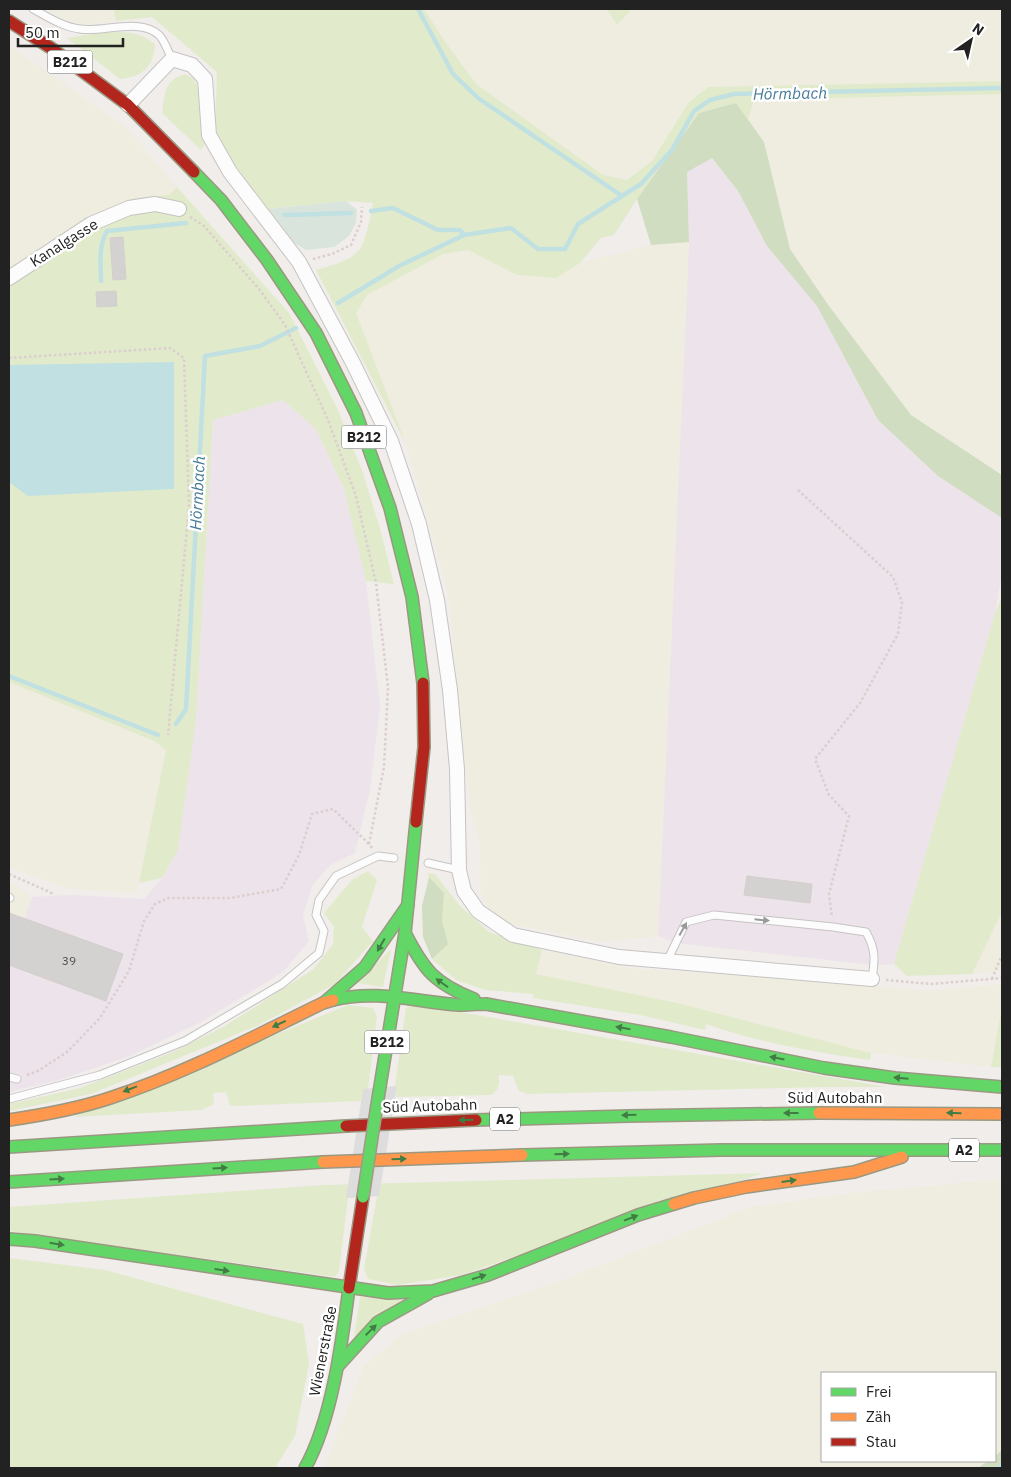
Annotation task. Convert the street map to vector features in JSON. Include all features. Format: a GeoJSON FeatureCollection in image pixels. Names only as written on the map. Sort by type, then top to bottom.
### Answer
{"type":"FeatureCollection","features":[{"type":"Feature","properties":{"kind":"main road","name":"B212"},"geometry":{"type":"LineString","coordinates":[[9,22],[51,48],[128,105],[221,200],[267,260],[316,333],[356,413],[390,508],[412,597],[423,675],[424,747],[405,933],[349,1288]]}},
{"type":"Feature","properties":{"kind":"main road"},"geometry":{"type":"LineString","coordinates":[[323,1003],[365,968],[408,905]]}},
{"type":"Feature","properties":{"kind":"main road"},"geometry":{"type":"LineString","coordinates":[[405,933],[420,961],[431,975],[445,986],[486,1004]]}},
{"type":"Feature","properties":{"kind":"main road"},"geometry":{"type":"LineString","coordinates":[[9,1120],[109,1098],[195,1064],[323,1003],[346,997],[395,996],[460,1005],[486,1004],[671,1037],[824,1068],[895,1078],[1002,1087]]}},
{"type":"Feature","properties":{"kind":"main road","name":"Süd Autobahn"},"geometry":{"type":"LineString","coordinates":[[9,1146],[112,1138],[449,1120],[712,1113],[1002,1114]]}},
{"type":"Feature","properties":{"kind":"main road"},"geometry":{"type":"LineString","coordinates":[[338,1366],[378,1322],[433,1291],[488,1275],[638,1216],[694,1198],[746,1187],[854,1172],[927,1149]]}},
{"type":"Feature","properties":{"kind":"main road","name":"A2"},"geometry":{"type":"LineString","coordinates":[[9,1182],[293,1164],[459,1156],[721,1150],[1002,1150]]}},
{"type":"Feature","properties":{"kind":"main road"},"geometry":{"type":"LineString","coordinates":[[9,1239],[35,1241],[388,1293],[433,1291]]}},
{"type":"Feature","properties":{"kind":"main road","name":"Wienerstraße"},"geometry":{"type":"LineString","coordinates":[[305,1468],[318,1440],[338,1366],[349,1288]]}},
{"type":"Feature","properties":{"kind":"street"},"geometry":{"type":"LineString","coordinates":[[128,105],[172,59],[192,65],[205,80],[209,135],[230,172],[299,262],[353,362],[391,441],[420,524],[436,600],[450,690],[457,769],[459,870],[464,891],[478,912],[513,935],[619,957],[872,979]]}},
{"type":"Feature","properties":{"kind":"street","name":"Kanalgasse"},"geometry":{"type":"LineString","coordinates":[[9,278],[91,224],[129,208],[155,204],[179,209]]}},
{"type":"Feature","properties":{"kind":"lane"},"geometry":{"type":"LineString","coordinates":[[34,9],[56,22],[80,29],[112,27],[148,28],[160,36],[172,59]]}},
{"type":"Feature","properties":{"kind":"lane"},"geometry":{"type":"LineString","coordinates":[[9,1099],[100,1075],[185,1041],[282,984],[319,953],[324,931],[316,915],[319,900],[336,876],[378,856],[394,858]]}},
{"type":"Feature","properties":{"kind":"lane"},"geometry":{"type":"LineString","coordinates":[[428,863],[459,870]]}},
{"type":"Feature","properties":{"kind":"lane"},"geometry":{"type":"LineString","coordinates":[[667,961],[686,922],[714,916],[833,927],[866,932],[874,946],[872,979]]}},
{"type":"Feature","properties":{"kind":"lane"},"geometry":{"type":"LineString","coordinates":[[9,1077],[17,1079]]}},
{"type":"Feature","properties":{"kind":"path"},"geometry":{"type":"LineString","coordinates":[[299,262],[332,254],[351,245],[361,222],[362,207]]}},
{"type":"Feature","properties":{"kind":"path"},"geometry":{"type":"LineString","coordinates":[[179,209],[204,226],[259,289],[285,325],[328,420],[356,496],[376,583],[388,687],[384,767],[369,844]]}},
{"type":"Feature","properties":{"kind":"path"},"geometry":{"type":"LineString","coordinates":[[9,358],[170,348],[184,358],[189,506],[168,735]]}},
{"type":"Feature","properties":{"kind":"path"},"geometry":{"type":"LineString","coordinates":[[798,490],[893,576],[902,602],[898,634],[860,704],[815,759],[829,795],[849,816],[829,894],[833,927]]}},
{"type":"Feature","properties":{"kind":"path"},"geometry":{"type":"LineString","coordinates":[[17,1079],[38,1071],[67,1052],[100,1018],[128,971],[144,921],[156,904],[168,898],[230,898],[280,889],[300,855],[312,814],[333,809],[369,844],[378,856]]}},
{"type":"Feature","properties":{"kind":"path"},"geometry":{"type":"LineString","coordinates":[[9,874],[54,894]]}},
{"type":"Feature","properties":{"kind":"path"},"geometry":{"type":"LineString","coordinates":[[992,979],[1002,955]]}},
{"type":"Feature","properties":{"kind":"path"},"geometry":{"type":"LineString","coordinates":[[872,979],[931,984],[1002,978]]}},
{"type":"Feature","properties":{"kind":"shaded area"},"geometry":{"type":"Polygon","coordinates":[[[47,9],[114,9],[116,21],[85,25],[62,18],[47,9]]]}},
{"type":"Feature","properties":{"kind":"shaded area"},"geometry":{"type":"Polygon","coordinates":[[[424,9],[1002,9],[1002,81],[708,87],[689,102],[652,161],[627,180],[603,175],[476,84],[424,9]]]}},
{"type":"Feature","properties":{"kind":"shaded area"},"geometry":{"type":"Polygon","coordinates":[[[9,45],[126,128],[177,187],[169,195],[134,198],[9,272],[9,45]]]}},
{"type":"Feature","properties":{"kind":"shaded area"},"geometry":{"type":"Polygon","coordinates":[[[1002,94],[1002,475],[911,415],[829,306],[790,249],[764,142],[748,120],[753,100],[1002,94]]]}},
{"type":"Feature","properties":{"kind":"shaded area"},"geometry":{"type":"Polygon","coordinates":[[[711,158],[738,191],[767,246],[817,306],[878,420],[938,476],[1002,518],[1002,573],[995,613],[894,964],[874,965],[676,943],[658,936],[689,242],[687,171],[711,158]]]}},
{"type":"Feature","properties":{"kind":"shaded area"},"geometry":{"type":"Polygon","coordinates":[[[346,201],[357,210],[356,223],[349,236],[334,247],[306,250],[293,242],[268,209],[346,201]]]}},
{"type":"Feature","properties":{"kind":"shaded area"},"geometry":{"type":"Polygon","coordinates":[[[689,242],[658,936],[601,942],[506,923],[491,912],[481,895],[480,845],[470,809],[448,592],[406,444],[356,313],[366,295],[443,254],[468,250],[517,275],[556,278],[580,263],[651,245],[689,242]]]}},
{"type":"Feature","properties":{"kind":"shaded area"},"geometry":{"type":"Polygon","coordinates":[[[283,400],[316,429],[344,489],[366,581],[380,708],[370,789],[355,853],[330,865],[313,884],[303,915],[309,941],[283,972],[201,1022],[130,1056],[62,1079],[9,1092],[9,965],[32,897],[73,895],[144,899],[162,878],[178,850],[196,720],[213,420],[283,400]]]}},
{"type":"Feature","properties":{"kind":"shaded area"},"geometry":{"type":"Polygon","coordinates":[[[9,682],[154,741],[166,750],[137,893],[68,889],[9,867],[9,682]]]}},
{"type":"Feature","properties":{"kind":"shaded area"},"geometry":{"type":"Polygon","coordinates":[[[9,882],[32,897],[9,965],[9,882]]]}},
{"type":"Feature","properties":{"kind":"shaded area"},"geometry":{"type":"Polygon","coordinates":[[[1002,912],[1002,971],[972,974],[1002,912]]]}},
{"type":"Feature","properties":{"kind":"shaded area"},"geometry":{"type":"Polygon","coordinates":[[[542,950],[635,969],[738,975],[929,991],[1002,984],[1002,1007],[991,1067],[871,1053],[535,974],[542,950]]]}},
{"type":"Feature","properties":{"kind":"shaded area"},"geometry":{"type":"Polygon","coordinates":[[[1002,1180],[1002,1450],[996,1455],[996,1372],[821,1372],[821,1462],[987,1462],[978,1468],[323,1468],[364,1366],[400,1336],[573,1276],[751,1207],[843,1194],[1002,1180]]]}},
{"type":"Feature","properties":{"kind":"green space"},"geometry":{"type":"Polygon","coordinates":[[[114,9],[424,9],[476,84],[603,175],[627,180],[652,161],[689,102],[708,87],[1002,81],[1002,94],[754,100],[748,120],[736,103],[699,113],[637,199],[614,235],[601,238],[580,263],[556,278],[517,275],[468,250],[443,254],[367,295],[356,313],[406,444],[316,270],[345,260],[359,250],[366,235],[373,203],[346,201],[268,209],[229,157],[215,128],[217,72],[152,17],[116,21],[114,9]]]}},
{"type":"Feature","properties":{"kind":"green space"},"geometry":{"type":"Polygon","coordinates":[[[607,9],[628,9],[630,11],[617,25],[607,9]]]}},
{"type":"Feature","properties":{"kind":"green space"},"geometry":{"type":"Polygon","coordinates":[[[105,32],[138,34],[155,44],[149,65],[135,76],[120,79],[67,38],[105,32]]]}},
{"type":"Feature","properties":{"kind":"green space"},"geometry":{"type":"Polygon","coordinates":[[[185,74],[194,79],[201,95],[205,143],[201,150],[162,113],[165,94],[169,84],[185,74]]]}},
{"type":"Feature","properties":{"kind":"green space"},"geometry":{"type":"Polygon","coordinates":[[[736,103],[764,142],[790,249],[829,306],[911,415],[1002,475],[1002,518],[938,476],[878,420],[817,306],[767,246],[738,191],[712,158],[687,172],[689,242],[651,245],[637,199],[699,113],[736,103]]]}},
{"type":"Feature","properties":{"kind":"green space"},"geometry":{"type":"Polygon","coordinates":[[[177,187],[289,313],[337,408],[363,473],[394,584],[366,581],[344,489],[316,429],[283,400],[213,420],[196,720],[178,850],[162,878],[139,883],[166,750],[154,741],[9,682],[9,272],[73,229],[134,198],[169,195],[177,187]]]}},
{"type":"Feature","properties":{"kind":"green space"},"geometry":{"type":"Polygon","coordinates":[[[1002,597],[1002,912],[972,974],[907,976],[894,964],[995,613],[1002,597]]]}},
{"type":"Feature","properties":{"kind":"green space"},"geometry":{"type":"Polygon","coordinates":[[[368,871],[377,880],[362,927],[373,941],[335,984],[259,1025],[91,1094],[9,1111],[9,1104],[80,1088],[173,1052],[225,1026],[314,969],[333,944],[334,927],[324,913],[352,880],[368,871]]]}},
{"type":"Feature","properties":{"kind":"green space"},"geometry":{"type":"Polygon","coordinates":[[[427,873],[435,874],[459,905],[489,932],[542,950],[536,974],[677,1003],[871,1053],[870,1060],[828,1054],[746,1037],[706,1024],[705,1030],[640,1015],[533,998],[533,994],[485,990],[456,980],[432,959],[447,944],[442,921],[444,893],[427,873]]]}},
{"type":"Feature","properties":{"kind":"green space"},"geometry":{"type":"Polygon","coordinates":[[[429,877],[444,893],[442,921],[448,944],[432,959],[423,937],[422,906],[429,877]]]}},
{"type":"Feature","properties":{"kind":"green space"},"geometry":{"type":"Polygon","coordinates":[[[391,949],[383,987],[357,983],[391,949]]]}},
{"type":"Feature","properties":{"kind":"green space"},"geometry":{"type":"Polygon","coordinates":[[[415,1004],[886,1087],[527,1094],[519,1091],[513,1076],[499,1075],[499,1084],[491,1095],[396,1097],[397,1086],[395,1086],[406,1008],[415,1004]]]}},
{"type":"Feature","properties":{"kind":"green space"},"geometry":{"type":"Polygon","coordinates":[[[348,1005],[373,1008],[377,1016],[368,1089],[363,1090],[361,1101],[237,1106],[230,1105],[226,1092],[213,1093],[214,1104],[202,1110],[74,1117],[348,1005]]]}},
{"type":"Feature","properties":{"kind":"green space"},"geometry":{"type":"Polygon","coordinates":[[[1002,1007],[1002,1067],[991,1067],[1002,1007]]]}},
{"type":"Feature","properties":{"kind":"green space"},"geometry":{"type":"Polygon","coordinates":[[[763,1173],[461,1275],[398,1285],[368,1279],[364,1269],[377,1197],[379,1196],[346,1198],[348,1198],[339,1271],[335,1277],[9,1231],[9,1207],[324,1185],[763,1173]]]}},
{"type":"Feature","properties":{"kind":"green space"},"geometry":{"type":"Polygon","coordinates":[[[9,1258],[105,1270],[303,1324],[309,1363],[295,1436],[275,1468],[9,1468],[9,1258]]]}},
{"type":"Feature","properties":{"kind":"green space"},"geometry":{"type":"Polygon","coordinates":[[[360,1297],[402,1300],[354,1337],[360,1297]]]}},
{"type":"Feature","properties":{"kind":"green space"},"geometry":{"type":"Polygon","coordinates":[[[1002,1450],[1002,1468],[978,1468],[987,1462],[996,1462],[996,1455],[1002,1450]]]}},
{"type":"Feature","properties":{"kind":"water"},"geometry":{"type":"Polygon","coordinates":[[[174,362],[174,489],[28,496],[9,482],[9,365],[174,362]]]}},
{"type":"Feature","properties":{"kind":"pier"},"geometry":{"type":"Polygon","coordinates":[[[397,1086],[379,1196],[346,1198],[363,1089],[397,1086]]]}},
{"type":"Feature","properties":{"kind":"building"},"geometry":{"type":"Polygon","coordinates":[[[123,237],[126,279],[113,280],[110,238],[123,237]]]}},
{"type":"Feature","properties":{"kind":"building"},"geometry":{"type":"Polygon","coordinates":[[[116,291],[117,306],[97,307],[96,292],[116,291]]]}},
{"type":"Feature","properties":{"kind":"building"},"geometry":{"type":"Polygon","coordinates":[[[747,876],[812,884],[810,903],[744,895],[747,876]]]}},
{"type":"Feature","properties":{"kind":"building"},"geometry":{"type":"Polygon","coordinates":[[[9,913],[123,954],[106,1001],[9,965],[9,913]]]}},
{"type":"Feature","properties":{"kind":"waterway","name":"Hörmbach"},"geometry":{"type":"LineString","coordinates":[[418,9],[453,74],[478,98],[622,196],[641,184],[672,150],[694,111],[710,100],[734,94],[1002,88]]}},
{"type":"Feature","properties":{"kind":"waterway","name":"Hörmbach"},"geometry":{"type":"LineString","coordinates":[[338,303],[399,266],[464,235],[511,228],[538,249],[565,249],[578,224],[622,196]]}},
{"type":"Feature","properties":{"kind":"waterway"},"geometry":{"type":"LineString","coordinates":[[371,211],[393,208],[438,230],[460,230],[464,235]]}},
{"type":"Feature","properties":{"kind":"waterway"},"geometry":{"type":"LineString","coordinates":[[284,215],[351,213]]}},
{"type":"Feature","properties":{"kind":"waterway"},"geometry":{"type":"LineString","coordinates":[[101,281],[101,249],[107,231],[186,223]]}},
{"type":"Feature","properties":{"kind":"waterway","name":"Hörmbach"},"geometry":{"type":"LineString","coordinates":[[176,724],[186,709],[205,356],[260,346],[296,328]]}},
{"type":"Feature","properties":{"kind":"waterway","name":"Hörmbach"},"geometry":{"type":"LineString","coordinates":[[9,676],[158,735]]}},
{"type":"Feature","properties":{"kind":"waterway"},"geometry":{"type":"LineString","coordinates":[[999,1468],[1002,1465]]}},
{"type":"Feature","properties":{"kind":"traffic: fast"},"geometry":{"type":"LineString","coordinates":[[194,172],[221,200],[267,260],[316,333],[356,413],[390,508],[412,597],[423,683]]}},
{"type":"Feature","properties":{"kind":"traffic: fast"},"geometry":{"type":"LineString","coordinates":[[376,1111],[405,933],[416,822]]}},
{"type":"Feature","properties":{"kind":"traffic: fast"},"geometry":{"type":"LineString","coordinates":[[326,1001],[365,967],[408,905]]}},
{"type":"Feature","properties":{"kind":"traffic: fast"},"geometry":{"type":"LineString","coordinates":[[405,933],[418,957],[432,974],[449,987],[474,999]]}},
{"type":"Feature","properties":{"kind":"traffic: fast"},"geometry":{"type":"LineString","coordinates":[[333,1000],[349,997],[380,996],[459,1005],[486,1004],[671,1037],[824,1068],[895,1078],[1002,1087]]}},
{"type":"Feature","properties":{"kind":"traffic: fast"},"geometry":{"type":"LineString","coordinates":[[363,1197],[376,1111]]}},
{"type":"Feature","properties":{"kind":"traffic: fast"},"geometry":{"type":"LineString","coordinates":[[476,1120],[819,1113]]}},
{"type":"Feature","properties":{"kind":"traffic: fast"},"geometry":{"type":"LineString","coordinates":[[9,1147],[346,1126]]}},
{"type":"Feature","properties":{"kind":"traffic: fast"},"geometry":{"type":"LineString","coordinates":[[522,1155],[721,1150],[1002,1150]]}},
{"type":"Feature","properties":{"kind":"traffic: fast"},"geometry":{"type":"LineString","coordinates":[[9,1182],[323,1162]]}},
{"type":"Feature","properties":{"kind":"traffic: fast"},"geometry":{"type":"LineString","coordinates":[[9,1239],[35,1241],[388,1293],[433,1291],[488,1275],[638,1215],[674,1204]]}},
{"type":"Feature","properties":{"kind":"traffic: fast"},"geometry":{"type":"LineString","coordinates":[[305,1468],[314,1449],[329,1404],[339,1356],[349,1288]]}},
{"type":"Feature","properties":{"kind":"traffic: fast"},"geometry":{"type":"LineString","coordinates":[[338,1366],[378,1322],[428,1294]]}},
{"type":"Feature","properties":{"kind":"traffic: slow"},"geometry":{"type":"LineString","coordinates":[[9,1120],[47,1114],[98,1102],[138,1088],[165,1078],[333,1000]]}},
{"type":"Feature","properties":{"kind":"traffic: slow"},"geometry":{"type":"LineString","coordinates":[[819,1113],[1002,1114]]}},
{"type":"Feature","properties":{"kind":"traffic: slow"},"geometry":{"type":"LineString","coordinates":[[323,1162],[522,1155]]}},
{"type":"Feature","properties":{"kind":"traffic: slow"},"geometry":{"type":"LineString","coordinates":[[674,1204],[746,1187],[854,1172],[902,1157]]}},
{"type":"Feature","properties":{"kind":"traffic: jam"},"geometry":{"type":"LineString","coordinates":[[9,21],[51,48],[128,105],[194,172]]}},
{"type":"Feature","properties":{"kind":"traffic: jam"},"geometry":{"type":"LineString","coordinates":[[416,822],[424,747],[423,683]]}},
{"type":"Feature","properties":{"kind":"traffic: jam"},"geometry":{"type":"LineString","coordinates":[[346,1126],[476,1120]]}},
{"type":"Feature","properties":{"kind":"traffic: jam"},"geometry":{"type":"LineString","coordinates":[[349,1288],[363,1197]]}}]}
